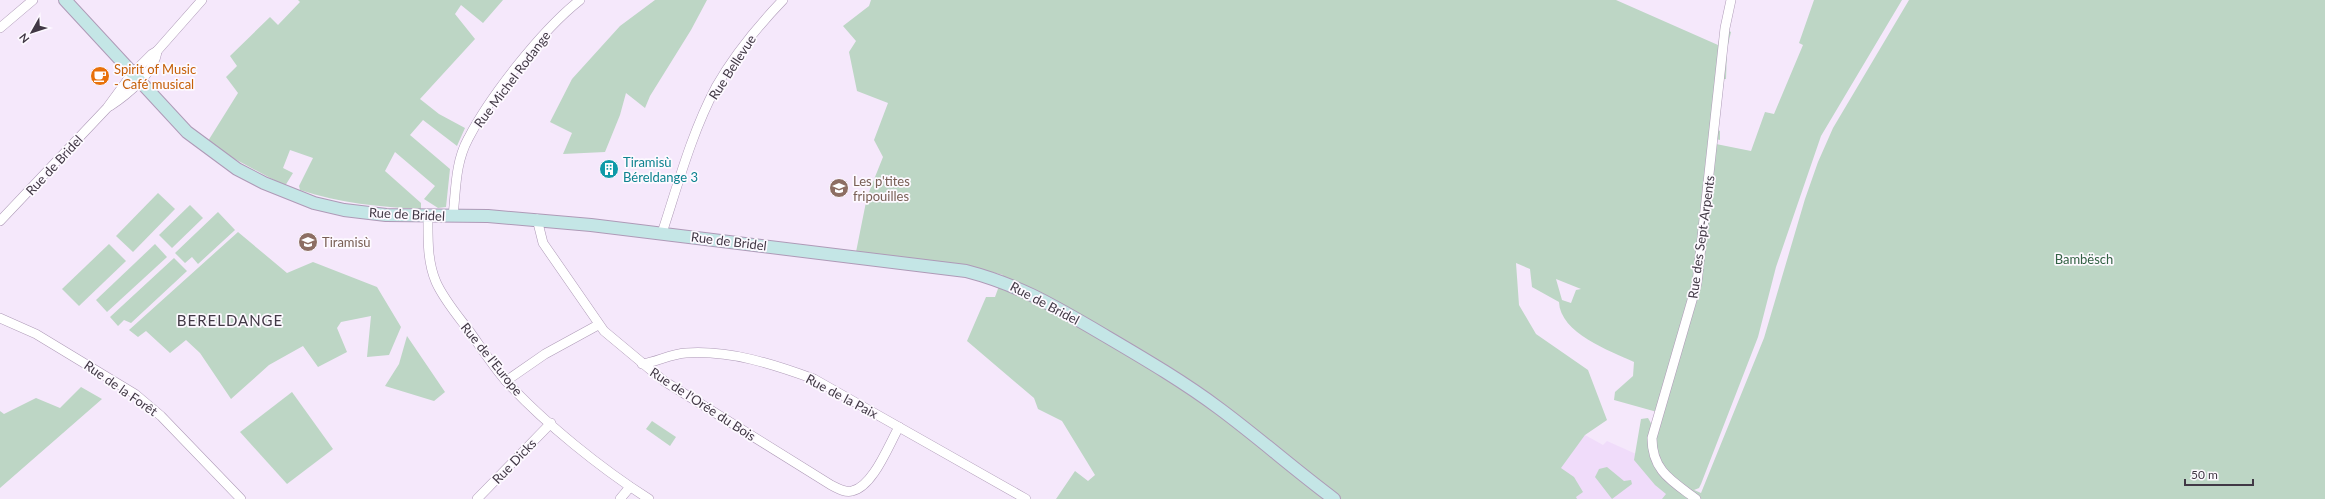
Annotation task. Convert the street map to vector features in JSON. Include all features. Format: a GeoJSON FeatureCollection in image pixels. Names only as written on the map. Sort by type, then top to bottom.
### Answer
{"type":"FeatureCollection","features":[{"type":"Feature","properties":{"kind":"main road"},"geometry":{"type":"LineString","coordinates":[[66,0],[136,78]]}},
{"type":"Feature","properties":{"kind":"main road","name":"Rue de Bridel"},"geometry":{"type":"LineString","coordinates":[[136,78],[187,132],[205,147],[237,169],[264,183],[314,203],[344,210],[386,215],[537,219],[662,233],[966,271],[1009,283],[1034,294],[1167,371],[1221,410],[1300,474],[1334,499]]}},
{"type":"Feature","properties":{"kind":"street"},"geometry":{"type":"LineString","coordinates":[[0,28],[33,0]]}},
{"type":"Feature","properties":{"kind":"street"},"geometry":{"type":"LineString","coordinates":[[136,78],[157,58],[157,52],[202,0]]}},
{"type":"Feature","properties":{"kind":"street","name":"Rue Michel Rodange"},"geometry":{"type":"LineString","coordinates":[[453,216],[455,180],[467,139],[520,63],[548,30],[580,0]]}},
{"type":"Feature","properties":{"kind":"street","name":"Rue Bellevue"},"geometry":{"type":"LineString","coordinates":[[662,233],[700,122],[716,87],[745,43],[783,0]]}},
{"type":"Feature","properties":{"kind":"street","name":"Rue des Sept-Arpents"},"geometry":{"type":"LineString","coordinates":[[1696,499],[1675,483],[1658,467],[1652,450],[1652,438],[1697,283],[1725,28],[1731,0]]}},
{"type":"Feature","properties":{"kind":"street","name":"Rue de Bridel"},"geometry":{"type":"LineString","coordinates":[[0,221],[107,108],[126,96],[136,78]]}},
{"type":"Feature","properties":{"kind":"street","name":"Rue de l'Europe"},"geometry":{"type":"LineString","coordinates":[[428,216],[428,248],[436,281],[445,300],[506,381],[551,423],[630,487],[649,499]]}},
{"type":"Feature","properties":{"kind":"street","name":"Rue de l'Orée du Bois"},"geometry":{"type":"LineString","coordinates":[[537,219],[543,243],[598,325],[642,364],[664,381],[831,485],[853,495],[870,479],[899,427]]}},
{"type":"Feature","properties":{"kind":"street","name":"Rue de la Forêt"},"geometry":{"type":"LineString","coordinates":[[0,318],[36,334],[135,394],[161,416],[241,499]]}},
{"type":"Feature","properties":{"kind":"street"},"geometry":{"type":"LineString","coordinates":[[506,381],[545,354],[598,325]]}},
{"type":"Feature","properties":{"kind":"street","name":"Rue de la Paix"},"geometry":{"type":"LineString","coordinates":[[642,364],[665,356],[687,353],[757,360],[814,379],[1026,499]]}},
{"type":"Feature","properties":{"kind":"street","name":"Rue Dicks"},"geometry":{"type":"LineString","coordinates":[[477,499],[551,423]]}},
{"type":"Feature","properties":{"kind":"street"},"geometry":{"type":"LineString","coordinates":[[620,499],[630,487]]}},
{"type":"Feature","properties":{"kind":"shaded area"},"geometry":{"type":"Polygon","coordinates":[[[1585,435],[1603,445],[1607,441],[1645,458],[1672,499],[1537,499],[1585,435]]]}},
{"type":"Feature","properties":{"kind":"green space"},"geometry":{"type":"Polygon","coordinates":[[[298,0],[503,0],[483,23],[461,5],[455,14],[475,39],[420,99],[439,114],[465,128],[457,146],[423,120],[410,135],[450,169],[446,207],[438,208],[424,199],[435,186],[395,152],[385,171],[421,203],[421,209],[360,204],[300,190],[299,186],[313,158],[290,150],[283,168],[293,173],[285,186],[233,158],[208,141],[238,93],[226,77],[237,66],[230,56],[270,17],[278,25],[300,2],[298,0]]]}},
{"type":"Feature","properties":{"kind":"green space"},"geometry":{"type":"Polygon","coordinates":[[[655,0],[707,0],[691,30],[650,96],[645,108],[626,93],[620,115],[605,152],[563,154],[572,133],[550,122],[572,79],[620,26],[655,0]]]}},
{"type":"Feature","properties":{"kind":"green space","name":"Bambësch"},"geometry":{"type":"Polygon","coordinates":[[[871,0],[1616,0],[1718,45],[1727,0],[1735,0],[1729,31],[1731,32],[1727,49],[1726,79],[1724,79],[1718,130],[1720,131],[1720,140],[1716,139],[1716,144],[1751,151],[1765,112],[1774,114],[1803,45],[1799,43],[1814,0],[1902,0],[1821,136],[1776,267],[1758,337],[1701,484],[1699,488],[1694,490],[1701,493],[1764,338],[1805,199],[1818,162],[1833,128],[1909,0],[2325,0],[2325,499],[1662,499],[1666,494],[1655,485],[1634,460],[1641,419],[1648,418],[1652,425],[1657,412],[1614,400],[1615,392],[1633,376],[1634,362],[1588,340],[1577,332],[1568,323],[1562,313],[1559,302],[1532,287],[1530,269],[1516,263],[1519,305],[1536,334],[1588,370],[1607,420],[1585,435],[1561,468],[1574,477],[1583,492],[1576,497],[1577,499],[1056,499],[1075,471],[1088,481],[1095,475],[1062,421],[1038,409],[1034,398],[967,341],[986,297],[995,297],[1003,275],[968,266],[856,252],[867,197],[883,157],[874,140],[888,103],[857,91],[849,52],[856,41],[843,26],[869,6],[871,0]],[[1556,279],[1562,300],[1571,303],[1576,290],[1581,289],[1556,279]]]}},
{"type":"Feature","properties":{"kind":"green space"},"geometry":{"type":"Polygon","coordinates":[[[158,193],[175,209],[133,252],[116,236],[158,193]]]}},
{"type":"Feature","properties":{"kind":"green space"},"geometry":{"type":"Polygon","coordinates":[[[190,205],[203,218],[172,248],[159,235],[190,205]]]}},
{"type":"Feature","properties":{"kind":"green space"},"geometry":{"type":"Polygon","coordinates":[[[218,212],[235,230],[198,264],[192,257],[185,263],[175,253],[218,212]]]}},
{"type":"Feature","properties":{"kind":"green space"},"geometry":{"type":"Polygon","coordinates":[[[238,232],[287,273],[313,262],[377,287],[401,327],[389,355],[367,357],[371,316],[341,322],[337,328],[347,352],[318,367],[303,346],[269,365],[231,399],[200,353],[186,340],[170,353],[146,331],[138,337],[129,330],[238,232]]]}},
{"type":"Feature","properties":{"kind":"green space"},"geometry":{"type":"Polygon","coordinates":[[[109,244],[126,261],[79,306],[62,289],[109,244]]]}},
{"type":"Feature","properties":{"kind":"green space"},"geometry":{"type":"Polygon","coordinates":[[[155,244],[167,257],[107,312],[96,300],[155,244]]]}},
{"type":"Feature","properties":{"kind":"green space"},"geometry":{"type":"Polygon","coordinates":[[[174,258],[187,271],[131,323],[124,320],[118,326],[110,317],[174,258]]]}},
{"type":"Feature","properties":{"kind":"green space"},"geometry":{"type":"Polygon","coordinates":[[[407,336],[445,392],[434,401],[385,386],[399,364],[407,336]]]}},
{"type":"Feature","properties":{"kind":"green space"},"geometry":{"type":"Polygon","coordinates":[[[81,387],[102,399],[0,488],[0,411],[4,414],[36,398],[60,408],[81,387]]]}},
{"type":"Feature","properties":{"kind":"green space"},"geometry":{"type":"Polygon","coordinates":[[[292,392],[333,449],[287,484],[240,432],[292,392]]]}},
{"type":"Feature","properties":{"kind":"green space"},"geometry":{"type":"Polygon","coordinates":[[[652,421],[676,437],[670,446],[646,429],[652,421]]]}},
{"type":"Feature","properties":{"kind":"green space"},"geometry":{"type":"Polygon","coordinates":[[[1607,467],[1624,481],[1631,480],[1632,484],[1612,499],[1595,477],[1599,469],[1607,467]]]}},
{"type":"Feature","properties":{"kind":"place","name":"Spirit of Music - Café musical"},"geometry":{"type":"Point","coordinates":[100,76]}},
{"type":"Feature","properties":{"kind":"place","name":"Tiramisù Béreldange 3"},"geometry":{"type":"Point","coordinates":[609,169]}},
{"type":"Feature","properties":{"kind":"place","name":"Les p'tites fripouilles"},"geometry":{"type":"Point","coordinates":[839,188]}},
{"type":"Feature","properties":{"kind":"place","name":"Tiramisù"},"geometry":{"type":"Point","coordinates":[308,242]}},
{"type":"Feature","properties":{"kind":"district","name":"BERELDANGE"},"geometry":{"type":"Point","coordinates":[230,321]}}]}
